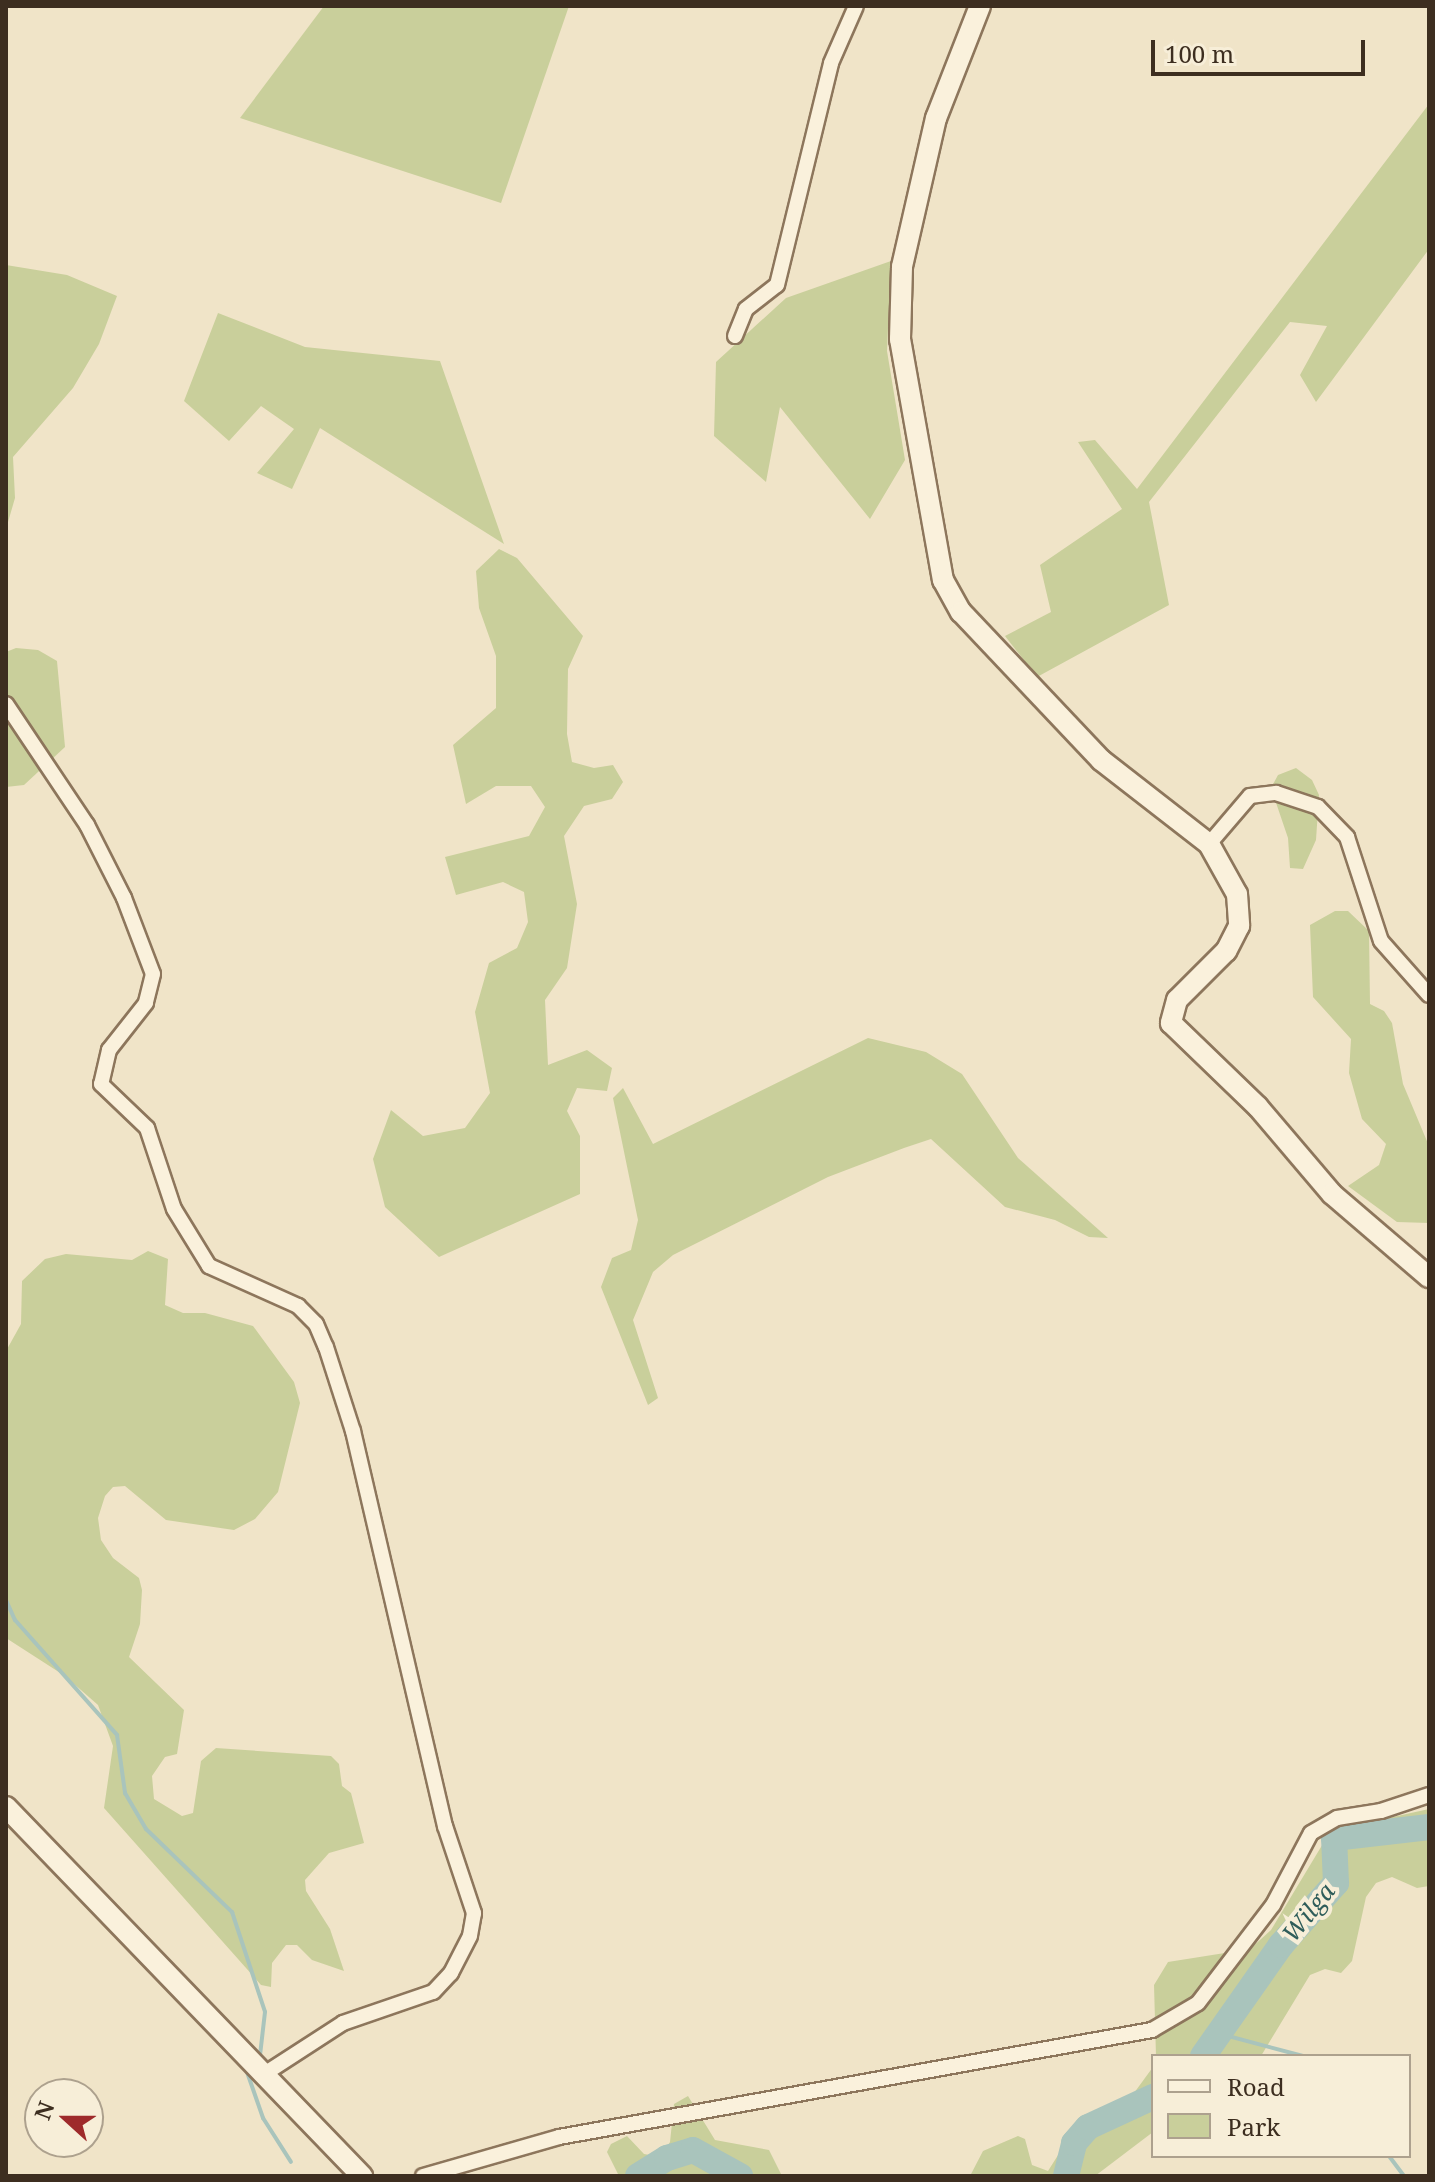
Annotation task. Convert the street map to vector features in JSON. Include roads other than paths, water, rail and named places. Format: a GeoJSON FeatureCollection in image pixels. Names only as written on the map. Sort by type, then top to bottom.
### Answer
{"type":"FeatureCollection","features":[{"type":"Feature","properties":{"kind":"street"},"geometry":{"type":"LineString","coordinates":[[735,336],[746,309],[777,285],[831,63],[856,6]]}},
{"type":"Feature","properties":{"kind":"street"},"geometry":{"type":"LineString","coordinates":[[980,6],[936,118],[902,267],[900,339],[943,580],[961,612],[1101,760],[1209,844],[1237,894],[1239,926],[1226,951],[1177,1000],[1171,1023],[1258,1107],[1332,1194],[1429,1277]]}},
{"type":"Feature","properties":{"kind":"street"},"geometry":{"type":"LineString","coordinates":[[6,704],[87,825],[124,898],[153,974],[146,1003],[109,1050],[101,1084],[147,1128],[174,1209],[209,1266],[298,1306],[316,1324],[326,1347],[353,1431],[445,1826],[474,1913],[470,1936],[451,1973],[433,1992],[343,2023],[263,2075]]}},
{"type":"Feature","properties":{"kind":"street"},"geometry":{"type":"LineString","coordinates":[[1209,844],[1250,796],[1276,793],[1318,807],[1347,837],[1381,941],[1429,995]]}},
{"type":"Feature","properties":{"kind":"street"},"geometry":{"type":"LineString","coordinates":[[423,2176],[559,2137],[1152,2030],[1198,2003],[1273,1905],[1311,1833],[1337,1818],[1381,1811],[1429,1795]]}},
{"type":"Feature","properties":{"kind":"street"},"geometry":{"type":"LineString","coordinates":[[6,1807],[362,2176]]}},
{"type":"Feature","properties":{"kind":"waterway"},"geometry":{"type":"LineString","coordinates":[[6,1600],[15,1620],[117,1735],[125,1793],[146,1829],[232,1912],[265,2012],[260,2055]]}},
{"type":"Feature","properties":{"kind":"waterway","name":"Wilga"},"geometry":{"type":"LineString","coordinates":[[1204,2054],[1281,1945],[1336,1883],[1334,1838],[1429,1827]]}},
{"type":"Feature","properties":{"kind":"waterway"},"geometry":{"type":"LineString","coordinates":[[1217,2033],[1296,2054]]}},
{"type":"Feature","properties":{"kind":"waterway"},"geometry":{"type":"LineString","coordinates":[[247,2072],[263,2118],[291,2162]]}},
{"type":"Feature","properties":{"kind":"waterway","name":"Wilga"},"geometry":{"type":"LineString","coordinates":[[1066,2176],[1074,2143],[1088,2127],[1151,2098]]}},
{"type":"Feature","properties":{"kind":"waterway","name":"Wilga"},"geometry":{"type":"LineString","coordinates":[[638,2176],[667,2158],[693,2150],[740,2176]]}},
{"type":"Feature","properties":{"kind":"waterway"},"geometry":{"type":"LineString","coordinates":[[1390,2158],[1404,2176]]}}]}
